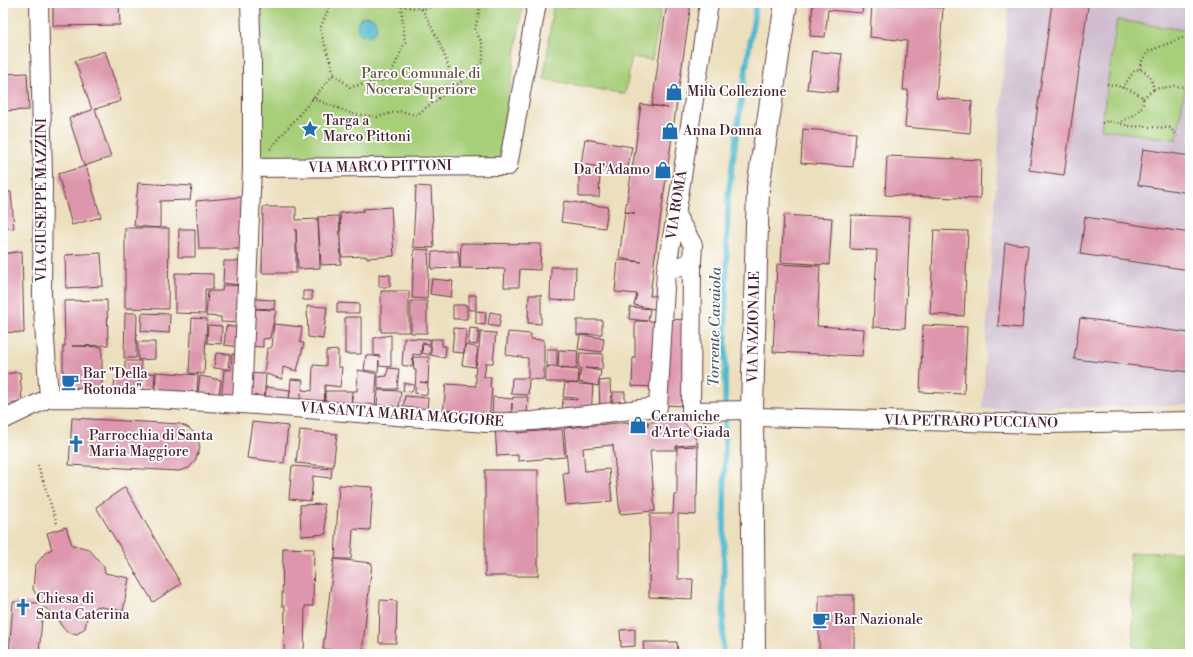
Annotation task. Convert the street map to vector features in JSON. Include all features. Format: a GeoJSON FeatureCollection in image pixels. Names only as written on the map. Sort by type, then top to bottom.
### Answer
{"type":"FeatureCollection","features":[{"type":"Feature","properties":{"kind":"main road","name":"VIA NAZIONALE"},"geometry":{"type":"LineString","coordinates":[[754,654],[748,412],[758,188],[786,3]]}},
{"type":"Feature","properties":{"kind":"street","name":"VIA GIUSEPPE MAZZINI"},"geometry":{"type":"LineString","coordinates":[[39,3],[43,176],[42,295],[49,398]]}},
{"type":"Feature","properties":{"kind":"street"},"geometry":{"type":"LineString","coordinates":[[242,404],[252,168],[252,60],[250,3]]}},
{"type":"Feature","properties":{"kind":"street","name":"VIA MARCO PITTONI"},"geometry":{"type":"LineString","coordinates":[[252,168],[508,166],[536,3]]}},
{"type":"Feature","properties":{"kind":"street","name":"VIA ROMA"},"geometry":{"type":"LineString","coordinates":[[658,408],[666,272],[709,3]]}},
{"type":"Feature","properties":{"kind":"street"},"geometry":{"type":"LineString","coordinates":[[666,272],[692,262],[693,245],[676,215]]}},
{"type":"Feature","properties":{"kind":"street","name":"VIA PETRARO PUCCIANO"},"geometry":{"type":"LineString","coordinates":[[692,262],[691,411],[707,410],[1048,424],[1190,421]]}},
{"type":"Feature","properties":{"kind":"street","name":"VIA SANTA MARIA MAGGIORE"},"geometry":{"type":"LineString","coordinates":[[3,420],[49,398],[154,399],[242,404],[486,423],[533,421],[658,408]]}},
{"type":"Feature","properties":{"kind":"path"},"geometry":{"type":"LineString","coordinates":[[331,3],[320,29],[334,74],[350,87],[389,79],[405,42],[401,6]]}},
{"type":"Feature","properties":{"kind":"path"},"geometry":{"type":"LineString","coordinates":[[394,3],[401,6],[422,9],[449,3]]}},
{"type":"Feature","properties":{"kind":"path"},"geometry":{"type":"LineString","coordinates":[[312,98],[353,114],[377,117],[400,111],[416,116],[454,88],[484,61],[483,45],[475,30],[481,3]]}},
{"type":"Feature","properties":{"kind":"path"},"geometry":{"type":"LineString","coordinates":[[422,9],[435,32],[450,68],[454,88]]}},
{"type":"Feature","properties":{"kind":"path"},"geometry":{"type":"LineString","coordinates":[[1140,69],[1141,62],[1149,51],[1190,35]]}},
{"type":"Feature","properties":{"kind":"path"},"geometry":{"type":"LineString","coordinates":[[1122,88],[1135,70],[1140,69],[1149,75],[1154,89]]}},
{"type":"Feature","properties":{"kind":"path"},"geometry":{"type":"LineString","coordinates":[[269,150],[334,74]]}},
{"type":"Feature","properties":{"kind":"path"},"geometry":{"type":"LineString","coordinates":[[1107,84],[1135,93],[1143,98]]}},
{"type":"Feature","properties":{"kind":"path"},"geometry":{"type":"LineString","coordinates":[[1118,124],[1138,113],[1143,102],[1143,98],[1154,89],[1174,86],[1185,87]]}},
{"type":"Feature","properties":{"kind":"path"},"geometry":{"type":"LineString","coordinates":[[1102,124],[1108,121],[1138,127],[1170,128],[1178,136]]}},
{"type":"Feature","properties":{"kind":"path"},"geometry":{"type":"LineString","coordinates":[[38,465],[57,524]]}},
{"type":"Feature","properties":{"kind":"shaded area"},"geometry":{"type":"Polygon","coordinates":[[[1008,3],[1190,3],[1190,405],[983,409],[986,338],[1008,3]]]}},
{"type":"Feature","properties":{"kind":"green space","name":"Parco Comunale di Nocera Superiore"},"geometry":{"type":"Polygon","coordinates":[[[255,3],[523,3],[499,160],[260,162],[255,3]]]}},
{"type":"Feature","properties":{"kind":"green space"},"geometry":{"type":"Polygon","coordinates":[[[553,6],[661,10],[652,60],[632,57],[625,94],[544,79],[553,6]]]}},
{"type":"Feature","properties":{"kind":"green space"},"geometry":{"type":"Polygon","coordinates":[[[1117,20],[1190,31],[1190,52],[1177,140],[1101,129],[1117,20]]]}},
{"type":"Feature","properties":{"kind":"green space"},"geometry":{"type":"Polygon","coordinates":[[[1190,552],[1190,654],[1134,654],[1130,553],[1190,552]]]}},
{"type":"Feature","properties":{"kind":"water"},"geometry":{"type":"Polygon","coordinates":[[[367,16],[374,19],[377,26],[374,33],[367,36],[360,33],[357,26],[360,19],[367,16]]]}},
{"type":"Feature","properties":{"kind":"building"},"geometry":{"type":"Polygon","coordinates":[[[53,3],[119,3],[120,25],[53,26],[53,3]]]}},
{"type":"Feature","properties":{"kind":"building"},"geometry":{"type":"Polygon","coordinates":[[[618,3],[639,3],[638,7],[618,3]]]}},
{"type":"Feature","properties":{"kind":"building"},"geometry":{"type":"Polygon","coordinates":[[[667,3],[691,3],[650,296],[656,296],[654,309],[634,305],[637,294],[615,292],[618,260],[642,262],[619,258],[641,104],[668,108],[652,105],[667,3]]]}},
{"type":"Feature","properties":{"kind":"building"},"geometry":{"type":"Polygon","coordinates":[[[813,3],[863,3],[862,13],[828,10],[825,37],[810,36],[813,3]]]}},
{"type":"Feature","properties":{"kind":"building"},"geometry":{"type":"Polygon","coordinates":[[[872,3],[943,8],[936,98],[972,101],[970,133],[905,127],[908,90],[903,90],[907,41],[870,37],[872,3]]]}},
{"type":"Feature","properties":{"kind":"building"},"geometry":{"type":"Polygon","coordinates":[[[1052,3],[1088,6],[1064,175],[1029,170],[1052,3]]]}},
{"type":"Feature","properties":{"kind":"building"},"geometry":{"type":"Polygon","coordinates":[[[105,51],[121,101],[95,109],[111,157],[84,166],[69,118],[92,110],[75,61],[105,51]]]}},
{"type":"Feature","properties":{"kind":"building"},"geometry":{"type":"Polygon","coordinates":[[[812,51],[842,54],[837,92],[807,89],[812,51]]]}},
{"type":"Feature","properties":{"kind":"building"},"geometry":{"type":"Polygon","coordinates":[[[27,73],[29,110],[3,111],[3,74],[27,73]]]}},
{"type":"Feature","properties":{"kind":"building"},"geometry":{"type":"Polygon","coordinates":[[[803,129],[856,133],[853,167],[801,163],[803,129]]]}},
{"type":"Feature","properties":{"kind":"building"},"geometry":{"type":"Polygon","coordinates":[[[585,139],[632,147],[627,171],[581,164],[585,139]]]}},
{"type":"Feature","properties":{"kind":"building"},"geometry":{"type":"Polygon","coordinates":[[[1143,149],[1190,156],[1190,193],[1138,185],[1143,149]]]}},
{"type":"Feature","properties":{"kind":"building"},"geometry":{"type":"Polygon","coordinates":[[[887,156],[981,160],[980,199],[885,195],[887,156]]]}},
{"type":"Feature","properties":{"kind":"building"},"geometry":{"type":"Polygon","coordinates":[[[86,166],[101,217],[72,225],[58,174],[86,166]]]}},
{"type":"Feature","properties":{"kind":"building"},"geometry":{"type":"Polygon","coordinates":[[[579,173],[600,173],[599,197],[579,197],[579,173]]]}},
{"type":"Feature","properties":{"kind":"building"},"geometry":{"type":"Polygon","coordinates":[[[138,183],[192,186],[190,200],[160,201],[160,228],[134,226],[138,183]]]}},
{"type":"Feature","properties":{"kind":"building"},"geometry":{"type":"Polygon","coordinates":[[[416,186],[431,187],[434,248],[413,247],[416,186]]]}},
{"type":"Feature","properties":{"kind":"building"},"geometry":{"type":"Polygon","coordinates":[[[3,192],[11,192],[14,228],[3,229],[3,192]]]}},
{"type":"Feature","properties":{"kind":"building"},"geometry":{"type":"Polygon","coordinates":[[[242,197],[243,249],[199,249],[196,201],[242,197]]]}},
{"type":"Feature","properties":{"kind":"building"},"geometry":{"type":"Polygon","coordinates":[[[564,201],[608,207],[605,228],[561,222],[564,201]]]}},
{"type":"Feature","properties":{"kind":"building"},"geometry":{"type":"Polygon","coordinates":[[[263,207],[296,207],[296,220],[318,219],[320,268],[298,269],[296,229],[296,273],[262,273],[263,207]]]}},
{"type":"Feature","properties":{"kind":"building"},"geometry":{"type":"Polygon","coordinates":[[[391,207],[394,256],[366,258],[366,256],[342,257],[340,213],[364,211],[363,209],[391,207]]]}},
{"type":"Feature","properties":{"kind":"building"},"geometry":{"type":"Polygon","coordinates":[[[784,215],[832,218],[829,265],[781,262],[784,215]]]}},
{"type":"Feature","properties":{"kind":"building"},"geometry":{"type":"Polygon","coordinates":[[[851,215],[910,217],[905,328],[873,327],[877,250],[850,249],[851,215]]]}},
{"type":"Feature","properties":{"kind":"building"},"geometry":{"type":"Polygon","coordinates":[[[339,216],[341,264],[321,265],[318,217],[339,216]]]}},
{"type":"Feature","properties":{"kind":"building"},"geometry":{"type":"Polygon","coordinates":[[[1085,217],[1190,233],[1190,270],[1080,254],[1085,217]]]}},
{"type":"Feature","properties":{"kind":"building"},"geometry":{"type":"Polygon","coordinates":[[[125,228],[169,228],[168,309],[125,308],[125,228]]]}},
{"type":"Feature","properties":{"kind":"building"},"geometry":{"type":"Polygon","coordinates":[[[179,229],[195,229],[195,257],[178,257],[179,229]]]}},
{"type":"Feature","properties":{"kind":"building"},"geometry":{"type":"Polygon","coordinates":[[[934,230],[968,231],[964,316],[930,314],[934,230]]]}},
{"type":"Feature","properties":{"kind":"building"},"geometry":{"type":"Polygon","coordinates":[[[461,243],[541,244],[540,270],[520,269],[519,287],[504,287],[505,269],[460,268],[461,243]]]}},
{"type":"Feature","properties":{"kind":"building"},"geometry":{"type":"Polygon","coordinates":[[[1005,243],[1028,245],[1022,328],[998,326],[1005,243]]]}},
{"type":"Feature","properties":{"kind":"building"},"geometry":{"type":"Polygon","coordinates":[[[414,249],[429,250],[427,299],[412,298],[414,249]]]}},
{"type":"Feature","properties":{"kind":"building"},"geometry":{"type":"Polygon","coordinates":[[[22,251],[24,333],[3,332],[3,254],[22,251]]]}},
{"type":"Feature","properties":{"kind":"building"},"geometry":{"type":"Polygon","coordinates":[[[458,251],[460,268],[431,269],[432,252],[458,251]]]}},
{"type":"Feature","properties":{"kind":"building"},"geometry":{"type":"Polygon","coordinates":[[[101,253],[103,286],[66,288],[65,255],[101,253]]]}},
{"type":"Feature","properties":{"kind":"building"},"geometry":{"type":"Polygon","coordinates":[[[224,261],[245,261],[243,285],[223,283],[224,261]]]}},
{"type":"Feature","properties":{"kind":"building"},"geometry":{"type":"Polygon","coordinates":[[[777,264],[820,266],[817,326],[864,329],[862,356],[773,352],[777,264]]]}},
{"type":"Feature","properties":{"kind":"building"},"geometry":{"type":"Polygon","coordinates":[[[551,267],[576,267],[575,301],[550,300],[551,267]]]}},
{"type":"Feature","properties":{"kind":"building"},"geometry":{"type":"Polygon","coordinates":[[[175,273],[213,274],[213,289],[205,289],[205,314],[175,313],[175,273]]]}},
{"type":"Feature","properties":{"kind":"building"},"geometry":{"type":"Polygon","coordinates":[[[379,274],[390,275],[390,287],[379,287],[379,274]]]}},
{"type":"Feature","properties":{"kind":"building"},"geometry":{"type":"Polygon","coordinates":[[[432,279],[453,281],[451,297],[430,294],[432,279]]]}},
{"type":"Feature","properties":{"kind":"building"},"geometry":{"type":"Polygon","coordinates":[[[223,285],[243,286],[241,323],[221,322],[221,317],[206,316],[208,291],[222,291],[223,285]]]}},
{"type":"Feature","properties":{"kind":"building"},"geometry":{"type":"Polygon","coordinates":[[[303,291],[312,291],[312,300],[303,300],[303,291]]]}},
{"type":"Feature","properties":{"kind":"building"},"geometry":{"type":"Polygon","coordinates":[[[381,291],[409,291],[409,332],[381,332],[381,291]]]}},
{"type":"Feature","properties":{"kind":"building"},"geometry":{"type":"Polygon","coordinates":[[[469,295],[476,295],[476,310],[469,310],[469,295]]]}},
{"type":"Feature","properties":{"kind":"building"},"geometry":{"type":"Polygon","coordinates":[[[529,295],[541,295],[541,324],[528,323],[529,295]]]}},
{"type":"Feature","properties":{"kind":"building"},"geometry":{"type":"Polygon","coordinates":[[[254,299],[275,300],[274,309],[254,308],[254,299]]]}},
{"type":"Feature","properties":{"kind":"building"},"geometry":{"type":"Polygon","coordinates":[[[107,300],[108,345],[72,346],[102,347],[102,388],[63,387],[63,346],[65,346],[64,301],[107,300]]]}},
{"type":"Feature","properties":{"kind":"building"},"geometry":{"type":"Polygon","coordinates":[[[411,301],[427,301],[427,333],[411,333],[411,301]]]}},
{"type":"Feature","properties":{"kind":"building"},"geometry":{"type":"Polygon","coordinates":[[[337,303],[359,304],[359,313],[337,313],[337,303]]]}},
{"type":"Feature","properties":{"kind":"building"},"geometry":{"type":"Polygon","coordinates":[[[453,305],[467,305],[467,319],[453,319],[453,305]]]}},
{"type":"Feature","properties":{"kind":"building"},"geometry":{"type":"Polygon","coordinates":[[[307,306],[327,307],[323,339],[308,337],[307,306]]]}},
{"type":"Feature","properties":{"kind":"building"},"geometry":{"type":"Polygon","coordinates":[[[630,307],[650,309],[648,321],[655,321],[654,387],[632,386],[633,358],[635,358],[635,321],[647,321],[629,319],[630,307]]]}},
{"type":"Feature","properties":{"kind":"building"},"geometry":{"type":"Polygon","coordinates":[[[251,309],[276,310],[270,338],[263,339],[263,347],[248,346],[251,309]]]}},
{"type":"Feature","properties":{"kind":"building"},"geometry":{"type":"Polygon","coordinates":[[[476,311],[486,312],[485,325],[476,324],[476,311]]]}},
{"type":"Feature","properties":{"kind":"building"},"geometry":{"type":"Polygon","coordinates":[[[490,312],[501,314],[499,327],[488,325],[490,312]]]}},
{"type":"Feature","properties":{"kind":"building"},"geometry":{"type":"Polygon","coordinates":[[[125,313],[137,313],[136,358],[124,358],[125,313]]]}},
{"type":"Feature","properties":{"kind":"building"},"geometry":{"type":"Polygon","coordinates":[[[142,313],[170,314],[169,333],[141,331],[142,313]]]}},
{"type":"Feature","properties":{"kind":"building"},"geometry":{"type":"Polygon","coordinates":[[[345,317],[361,317],[361,354],[345,354],[345,317]]]}},
{"type":"Feature","properties":{"kind":"building"},"geometry":{"type":"Polygon","coordinates":[[[192,318],[207,319],[204,374],[189,373],[192,318]]]}},
{"type":"Feature","properties":{"kind":"building"},"geometry":{"type":"Polygon","coordinates":[[[1080,318],[1190,333],[1190,372],[1074,359],[1080,318]]]}},
{"type":"Feature","properties":{"kind":"building"},"geometry":{"type":"Polygon","coordinates":[[[666,319],[688,320],[685,406],[663,405],[666,319]]]}},
{"type":"Feature","properties":{"kind":"building"},"geometry":{"type":"Polygon","coordinates":[[[577,320],[602,320],[602,334],[577,335],[577,320]]]}},
{"type":"Feature","properties":{"kind":"building"},"geometry":{"type":"Polygon","coordinates":[[[274,324],[302,327],[300,343],[304,343],[297,371],[283,367],[282,379],[266,374],[264,402],[245,401],[248,373],[264,374],[267,349],[272,347],[274,324]]]}},
{"type":"Feature","properties":{"kind":"building"},"geometry":{"type":"Polygon","coordinates":[[[208,325],[222,326],[221,344],[207,343],[208,325]]]}},
{"type":"Feature","properties":{"kind":"building"},"geometry":{"type":"Polygon","coordinates":[[[923,325],[967,327],[964,394],[920,392],[923,325]]]}},
{"type":"Feature","properties":{"kind":"building"},"geometry":{"type":"Polygon","coordinates":[[[226,326],[242,328],[240,347],[224,345],[226,326]]]}},
{"type":"Feature","properties":{"kind":"building"},"geometry":{"type":"Polygon","coordinates":[[[454,328],[466,329],[464,353],[452,352],[454,328]]]}},
{"type":"Feature","properties":{"kind":"building"},"geometry":{"type":"Polygon","coordinates":[[[470,328],[479,329],[477,345],[468,344],[470,328]]]}},
{"type":"Feature","properties":{"kind":"building"},"geometry":{"type":"Polygon","coordinates":[[[480,332],[496,333],[493,363],[486,363],[484,377],[491,377],[490,387],[492,388],[489,418],[443,414],[446,384],[476,386],[475,376],[478,349],[475,367],[462,365],[465,345],[479,348],[480,332]]]}},
{"type":"Feature","properties":{"kind":"building"},"geometry":{"type":"Polygon","coordinates":[[[508,332],[531,334],[531,339],[544,340],[544,380],[529,379],[528,395],[511,394],[512,378],[528,378],[528,358],[506,355],[508,332]]]}},
{"type":"Feature","properties":{"kind":"building"},"geometry":{"type":"Polygon","coordinates":[[[391,335],[391,367],[379,366],[379,360],[378,372],[364,370],[366,355],[380,357],[374,355],[374,338],[391,335]]]}},
{"type":"Feature","properties":{"kind":"building"},"geometry":{"type":"Polygon","coordinates":[[[580,335],[604,338],[602,352],[578,349],[580,335]]]}},
{"type":"Feature","properties":{"kind":"building"},"geometry":{"type":"Polygon","coordinates":[[[404,338],[430,339],[430,344],[422,343],[421,355],[413,354],[412,367],[402,365],[404,338]]]}},
{"type":"Feature","properties":{"kind":"building"},"geometry":{"type":"Polygon","coordinates":[[[431,339],[442,339],[442,346],[446,346],[445,358],[431,355],[431,339]]]}},
{"type":"Feature","properties":{"kind":"building"},"geometry":{"type":"Polygon","coordinates":[[[138,342],[155,342],[155,359],[138,360],[138,342]]]}},
{"type":"Feature","properties":{"kind":"building"},"geometry":{"type":"Polygon","coordinates":[[[423,344],[431,346],[430,355],[422,353],[423,344]]]}},
{"type":"Feature","properties":{"kind":"building"},"geometry":{"type":"Polygon","coordinates":[[[547,349],[557,349],[557,366],[547,366],[547,349]]]}},
{"type":"Feature","properties":{"kind":"building"},"geometry":{"type":"Polygon","coordinates":[[[338,350],[338,367],[342,367],[340,387],[325,385],[324,407],[300,404],[301,393],[299,405],[289,403],[291,379],[303,380],[302,390],[312,391],[313,365],[326,366],[326,351],[338,350]]]}},
{"type":"Feature","properties":{"kind":"building"},"geometry":{"type":"Polygon","coordinates":[[[559,350],[578,351],[577,368],[558,367],[559,350]]]}},
{"type":"Feature","properties":{"kind":"building"},"geometry":{"type":"Polygon","coordinates":[[[216,353],[230,354],[228,369],[214,368],[216,353]]]}},
{"type":"Feature","properties":{"kind":"building"},"geometry":{"type":"Polygon","coordinates":[[[580,353],[603,354],[602,369],[585,368],[601,371],[598,386],[579,382],[581,368],[579,368],[580,353]]]}},
{"type":"Feature","properties":{"kind":"building"},"geometry":{"type":"Polygon","coordinates":[[[232,354],[242,354],[239,401],[221,401],[224,370],[231,370],[232,354]]]}},
{"type":"Feature","properties":{"kind":"building"},"geometry":{"type":"Polygon","coordinates":[[[413,357],[429,357],[427,395],[415,393],[416,370],[414,370],[413,357]]]}},
{"type":"Feature","properties":{"kind":"building"},"geometry":{"type":"Polygon","coordinates":[[[125,361],[141,361],[139,389],[114,388],[115,377],[125,377],[125,361]]]}},
{"type":"Feature","properties":{"kind":"building"},"geometry":{"type":"Polygon","coordinates":[[[546,367],[579,370],[578,383],[566,383],[593,385],[591,414],[562,414],[563,399],[577,400],[577,398],[563,397],[565,382],[546,382],[546,367]]]}},
{"type":"Feature","properties":{"kind":"building"},"geometry":{"type":"Polygon","coordinates":[[[388,368],[399,369],[397,389],[378,389],[378,377],[387,376],[388,368]]]}},
{"type":"Feature","properties":{"kind":"building"},"geometry":{"type":"Polygon","coordinates":[[[358,370],[377,374],[375,409],[351,407],[353,391],[357,391],[358,370]]]}},
{"type":"Feature","properties":{"kind":"building"},"geometry":{"type":"Polygon","coordinates":[[[20,372],[22,402],[13,402],[14,411],[3,413],[3,374],[20,372]]]}},
{"type":"Feature","properties":{"kind":"building"},"geometry":{"type":"Polygon","coordinates":[[[156,372],[198,375],[197,392],[155,390],[156,372]]]}},
{"type":"Feature","properties":{"kind":"building"},"geometry":{"type":"Polygon","coordinates":[[[155,373],[154,390],[141,389],[142,374],[155,373]]]}},
{"type":"Feature","properties":{"kind":"building"},"geometry":{"type":"Polygon","coordinates":[[[200,376],[221,380],[219,396],[198,393],[200,376]]]}},
{"type":"Feature","properties":{"kind":"building"},"geometry":{"type":"Polygon","coordinates":[[[610,380],[611,409],[600,409],[599,381],[610,380]]]}},
{"type":"Feature","properties":{"kind":"building"},"geometry":{"type":"Polygon","coordinates":[[[404,383],[414,385],[412,392],[403,391],[404,383]]]}},
{"type":"Feature","properties":{"kind":"building"},"geometry":{"type":"Polygon","coordinates":[[[266,387],[290,390],[288,406],[265,403],[266,387]]]}},
{"type":"Feature","properties":{"kind":"building"},"geometry":{"type":"Polygon","coordinates":[[[378,390],[401,391],[399,408],[377,408],[378,390]]]}},
{"type":"Feature","properties":{"kind":"building"},"geometry":{"type":"Polygon","coordinates":[[[325,391],[352,391],[351,405],[325,406],[325,391]]]}},
{"type":"Feature","properties":{"kind":"building"},"geometry":{"type":"Polygon","coordinates":[[[613,392],[625,392],[625,408],[612,408],[613,392]]]}},
{"type":"Feature","properties":{"kind":"building"},"geometry":{"type":"Polygon","coordinates":[[[405,396],[428,398],[427,410],[403,409],[405,396]]]}},
{"type":"Feature","properties":{"kind":"building"},"geometry":{"type":"Polygon","coordinates":[[[493,397],[513,399],[513,397],[528,397],[527,414],[512,414],[512,403],[511,415],[492,413],[493,397]]]}},
{"type":"Feature","properties":{"kind":"building"},"geometry":{"type":"Polygon","coordinates":[[[72,418],[180,424],[189,428],[197,436],[200,448],[195,461],[189,468],[179,471],[69,465],[72,418]]]}},
{"type":"Feature","properties":{"kind":"building"},"geometry":{"type":"Polygon","coordinates":[[[647,421],[648,427],[648,422],[682,421],[692,431],[698,444],[676,446],[676,450],[650,450],[655,511],[620,514],[613,445],[583,448],[585,471],[609,469],[612,501],[566,505],[563,473],[568,472],[564,428],[647,421]]]}},
{"type":"Feature","properties":{"kind":"building"},"geometry":{"type":"Polygon","coordinates":[[[252,422],[288,426],[284,463],[247,458],[252,422]]]}},
{"type":"Feature","properties":{"kind":"building"},"geometry":{"type":"Polygon","coordinates":[[[516,426],[517,433],[562,429],[565,457],[518,461],[518,455],[497,456],[495,427],[516,426]]]}},
{"type":"Feature","properties":{"kind":"building"},"geometry":{"type":"Polygon","coordinates":[[[300,430],[337,434],[333,467],[296,463],[300,430]]]}},
{"type":"Feature","properties":{"kind":"building"},"geometry":{"type":"Polygon","coordinates":[[[698,446],[696,515],[678,514],[678,579],[693,579],[692,599],[649,597],[650,514],[673,514],[674,495],[677,495],[677,447],[698,446]]]}},
{"type":"Feature","properties":{"kind":"building"},"geometry":{"type":"Polygon","coordinates":[[[292,466],[332,469],[331,478],[313,476],[311,501],[289,499],[292,466]]]}},
{"type":"Feature","properties":{"kind":"building"},"geometry":{"type":"Polygon","coordinates":[[[485,470],[538,470],[538,576],[485,576],[485,470]]]}},
{"type":"Feature","properties":{"kind":"building"},"geometry":{"type":"Polygon","coordinates":[[[339,485],[373,487],[370,530],[353,529],[351,559],[335,559],[339,485]]]}},
{"type":"Feature","properties":{"kind":"building"},"geometry":{"type":"Polygon","coordinates":[[[125,487],[181,584],[153,602],[96,507],[125,487]]]}},
{"type":"Feature","properties":{"kind":"building"},"geometry":{"type":"Polygon","coordinates":[[[324,504],[326,534],[301,536],[300,505],[324,504]]]}},
{"type":"Feature","properties":{"kind":"building"},"geometry":{"type":"Polygon","coordinates":[[[66,527],[72,545],[89,549],[104,567],[105,573],[129,578],[123,611],[96,606],[87,618],[85,628],[77,634],[67,632],[60,624],[59,615],[43,607],[39,654],[9,654],[13,602],[41,603],[33,589],[35,566],[46,552],[52,549],[47,533],[66,527]]]}},
{"type":"Feature","properties":{"kind":"building"},"geometry":{"type":"Polygon","coordinates":[[[283,548],[314,549],[313,606],[305,606],[304,654],[284,654],[285,606],[282,606],[283,548]]]}},
{"type":"Feature","properties":{"kind":"building"},"geometry":{"type":"Polygon","coordinates":[[[334,559],[372,563],[362,653],[323,649],[334,559]]]}},
{"type":"Feature","properties":{"kind":"building"},"geometry":{"type":"Polygon","coordinates":[[[819,595],[854,595],[854,654],[819,654],[819,595]]]}},
{"type":"Feature","properties":{"kind":"building"},"geometry":{"type":"Polygon","coordinates":[[[380,600],[397,601],[396,643],[379,643],[380,600]]]}},
{"type":"Feature","properties":{"kind":"building"},"geometry":{"type":"Polygon","coordinates":[[[635,629],[635,646],[621,647],[620,630],[635,629]]]}},
{"type":"Feature","properties":{"kind":"building"},"geometry":{"type":"Polygon","coordinates":[[[643,642],[677,642],[678,654],[644,654],[643,642]]]}},
{"type":"Feature","properties":{"kind":"waterway","name":"Torrente Cavaiola"},"geometry":{"type":"LineString","coordinates":[[723,654],[728,195],[756,3]]}},
{"type":"Feature","properties":{"kind":"place","name":"Milù Collezione"},"geometry":{"type":"Point","coordinates":[674,92]}},
{"type":"Feature","properties":{"kind":"place","name":"Targa a Marco Pittoni"},"geometry":{"type":"Point","coordinates":[310,129]}},
{"type":"Feature","properties":{"kind":"place","name":"Anna Donna"},"geometry":{"type":"Point","coordinates":[670,131]}},
{"type":"Feature","properties":{"kind":"place","name":"Da d'Adamo"},"geometry":{"type":"Point","coordinates":[663,170]}},
{"type":"Feature","properties":{"kind":"place","name":"Bar \"Della Rotonda\""},"geometry":{"type":"Point","coordinates":[70,382]}},
{"type":"Feature","properties":{"kind":"place","name":"Ceramiche d'Arte Giada"},"geometry":{"type":"Point","coordinates":[638,425]}},
{"type":"Feature","properties":{"kind":"place","name":"Parrocchia di Santa Maria Maggiore"},"geometry":{"type":"Point","coordinates":[76,444]}},
{"type":"Feature","properties":{"kind":"place","name":"Chiesa di Santa Caterina"},"geometry":{"type":"Point","coordinates":[23,607]}},
{"type":"Feature","properties":{"kind":"place","name":"Bar Nazionale"},"geometry":{"type":"Point","coordinates":[821,620]}}]}
